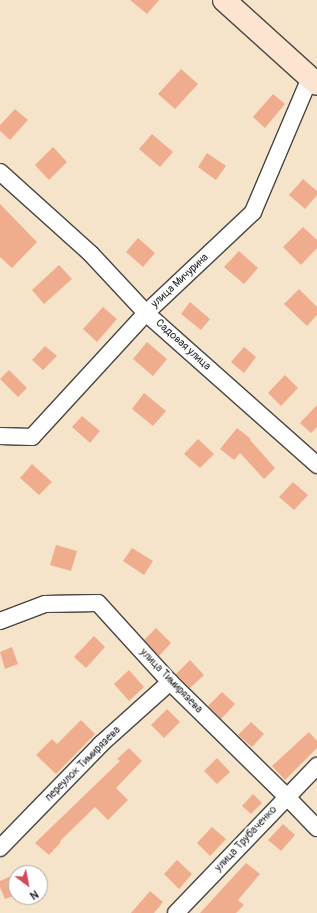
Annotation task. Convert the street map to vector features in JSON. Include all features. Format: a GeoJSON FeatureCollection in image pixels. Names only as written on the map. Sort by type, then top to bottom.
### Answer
{"type":"FeatureCollection","features":[{"type":"Feature","properties":{"kind":"street"},"geometry":{"type":"LineString","coordinates":[[224,0],[314,81]]}},
{"type":"Feature","properties":{"kind":"street","name":"улица Мичурина"},"geometry":{"type":"LineString","coordinates":[[0,436],[32,436],[146,312],[253,212],[314,81]]}},
{"type":"Feature","properties":{"kind":"street","name":"Садовая улица"},"geometry":{"type":"LineString","coordinates":[[0,172],[91,254],[146,312],[317,466]]}},
{"type":"Feature","properties":{"kind":"street","name":"улица Тимирязева"},"geometry":{"type":"LineString","coordinates":[[0,621],[45,604],[98,603],[170,682],[317,828]]}},
{"type":"Feature","properties":{"kind":"street","name":"переулок Тимирязева"},"geometry":{"type":"LineString","coordinates":[[0,848],[101,744],[170,682]]}},
{"type":"Feature","properties":{"kind":"street","name":"улица Трубаченко"},"geometry":{"type":"LineString","coordinates":[[176,913],[286,796],[317,766]]}},
{"type":"Feature","properties":{"kind":"building"},"geometry":{"type":"Polygon","coordinates":[[[130,0],[159,0],[147,14],[130,0]]]}},
{"type":"Feature","properties":{"kind":"building"},"geometry":{"type":"Polygon","coordinates":[[[181,69],[198,84],[175,109],[158,94],[181,69]]]}},
{"type":"Feature","properties":{"kind":"building"},"geometry":{"type":"Polygon","coordinates":[[[273,94],[285,104],[265,128],[253,117],[273,94]]]}},
{"type":"Feature","properties":{"kind":"building"},"geometry":{"type":"Polygon","coordinates":[[[15,109],[28,120],[10,140],[0,131],[0,125],[15,109]]]}},
{"type":"Feature","properties":{"kind":"building"},"geometry":{"type":"Polygon","coordinates":[[[152,134],[173,152],[160,167],[139,149],[152,134]]]}},
{"type":"Feature","properties":{"kind":"building"},"geometry":{"type":"Polygon","coordinates":[[[53,147],[67,162],[49,180],[35,165],[53,147]]]}},
{"type":"Feature","properties":{"kind":"building"},"geometry":{"type":"Polygon","coordinates":[[[207,153],[226,166],[216,180],[198,167],[207,153]]]}},
{"type":"Feature","properties":{"kind":"building"},"geometry":{"type":"Polygon","coordinates":[[[303,179],[317,191],[317,195],[305,209],[289,195],[303,179]]]}},
{"type":"Feature","properties":{"kind":"building"},"geometry":{"type":"Polygon","coordinates":[[[0,204],[37,242],[12,268],[0,257],[0,204]]]}},
{"type":"Feature","properties":{"kind":"building"},"geometry":{"type":"Polygon","coordinates":[[[303,227],[317,240],[317,248],[301,265],[283,247],[303,227]]]}},
{"type":"Feature","properties":{"kind":"building"},"geometry":{"type":"Polygon","coordinates":[[[138,238],[155,253],[143,267],[126,252],[138,238]]]}},
{"type":"Feature","properties":{"kind":"building"},"geometry":{"type":"Polygon","coordinates":[[[239,251],[258,268],[244,284],[224,267],[239,251]]]}},
{"type":"Feature","properties":{"kind":"building"},"geometry":{"type":"Polygon","coordinates":[[[59,265],[72,279],[44,304],[32,290],[59,265]]]}},
{"type":"Feature","properties":{"kind":"building"},"geometry":{"type":"Polygon","coordinates":[[[299,289],[317,307],[317,315],[307,326],[284,304],[299,289]]]}},
{"type":"Feature","properties":{"kind":"building"},"geometry":{"type":"Polygon","coordinates":[[[190,302],[210,319],[201,330],[181,314],[190,302]]]}},
{"type":"Feature","properties":{"kind":"building"},"geometry":{"type":"Polygon","coordinates":[[[103,307],[117,319],[97,342],[83,329],[103,307]]]}},
{"type":"Feature","properties":{"kind":"building"},"geometry":{"type":"Polygon","coordinates":[[[147,342],[167,359],[153,376],[133,359],[147,342]]]}},
{"type":"Feature","properties":{"kind":"building"},"geometry":{"type":"Polygon","coordinates":[[[45,346],[57,356],[43,370],[32,360],[45,346]]]}},
{"type":"Feature","properties":{"kind":"building"},"geometry":{"type":"Polygon","coordinates":[[[244,347],[256,357],[244,373],[231,362],[244,347]]]}},
{"type":"Feature","properties":{"kind":"building"},"geometry":{"type":"Polygon","coordinates":[[[9,370],[27,388],[18,397],[0,379],[9,370]]]}},
{"type":"Feature","properties":{"kind":"building"},"geometry":{"type":"Polygon","coordinates":[[[285,375],[298,388],[281,406],[268,393],[285,375]]]}},
{"type":"Feature","properties":{"kind":"building"},"geometry":{"type":"Polygon","coordinates":[[[144,393],[166,411],[153,426],[132,409],[144,393]]]}},
{"type":"Feature","properties":{"kind":"building"},"geometry":{"type":"Polygon","coordinates":[[[317,405],[317,427],[311,433],[300,423],[317,405]]]}},
{"type":"Feature","properties":{"kind":"building"},"geometry":{"type":"Polygon","coordinates":[[[82,416],[100,431],[90,443],[72,427],[82,416]]]}},
{"type":"Feature","properties":{"kind":"building"},"geometry":{"type":"Polygon","coordinates":[[[237,428],[251,439],[250,440],[275,468],[264,479],[240,453],[234,460],[220,449],[237,428]]]}},
{"type":"Feature","properties":{"kind":"building"},"geometry":{"type":"Polygon","coordinates":[[[198,439],[214,454],[200,468],[184,454],[198,439]]]}},
{"type":"Feature","properties":{"kind":"building"},"geometry":{"type":"Polygon","coordinates":[[[32,464],[52,482],[39,495],[20,478],[32,464]]]}},
{"type":"Feature","properties":{"kind":"building"},"geometry":{"type":"Polygon","coordinates":[[[293,482],[308,495],[294,510],[279,497],[293,482]]]}},
{"type":"Feature","properties":{"kind":"building"},"geometry":{"type":"Polygon","coordinates":[[[56,545],[77,551],[71,571],[50,565],[56,545]]]}},
{"type":"Feature","properties":{"kind":"building"},"geometry":{"type":"Polygon","coordinates":[[[132,548],[153,561],[144,575],[123,561],[132,548]]]}},
{"type":"Feature","properties":{"kind":"building"},"geometry":{"type":"Polygon","coordinates":[[[156,628],[171,643],[159,656],[144,640],[156,628]]]}},
{"type":"Feature","properties":{"kind":"building"},"geometry":{"type":"Polygon","coordinates":[[[94,636],[105,647],[86,668],[74,657],[94,636]]]}},
{"type":"Feature","properties":{"kind":"building"},"geometry":{"type":"Polygon","coordinates":[[[12,647],[18,664],[5,669],[0,652],[12,647]]]}},
{"type":"Feature","properties":{"kind":"building"},"geometry":{"type":"Polygon","coordinates":[[[190,660],[204,675],[190,688],[176,674],[190,660]]]}},
{"type":"Feature","properties":{"kind":"building"},"geometry":{"type":"Polygon","coordinates":[[[129,670],[144,687],[129,701],[114,684],[129,670]]]}},
{"type":"Feature","properties":{"kind":"building"},"geometry":{"type":"Polygon","coordinates":[[[222,692],[235,704],[221,719],[208,706],[222,692]]]}},
{"type":"Feature","properties":{"kind":"building"},"geometry":{"type":"Polygon","coordinates":[[[167,709],[180,722],[164,738],[151,725],[167,709]]]}},
{"type":"Feature","properties":{"kind":"building"},"geometry":{"type":"Polygon","coordinates":[[[81,720],[95,734],[56,774],[36,755],[52,739],[57,744],[81,720]]]}},
{"type":"Feature","properties":{"kind":"building"},"geometry":{"type":"Polygon","coordinates":[[[251,722],[264,734],[252,747],[238,735],[251,722]]]}},
{"type":"Feature","properties":{"kind":"building"},"geometry":{"type":"Polygon","coordinates":[[[309,732],[317,741],[317,748],[285,780],[272,766],[309,732]]]}},
{"type":"Feature","properties":{"kind":"building"},"geometry":{"type":"Polygon","coordinates":[[[129,748],[142,761],[116,788],[128,800],[108,820],[95,807],[60,841],[61,842],[49,855],[35,843],[120,761],[117,759],[129,748]]]}},
{"type":"Feature","properties":{"kind":"building"},"geometry":{"type":"Polygon","coordinates":[[[217,758],[230,772],[217,784],[204,771],[217,758]]]}},
{"type":"Feature","properties":{"kind":"building"},"geometry":{"type":"Polygon","coordinates":[[[253,794],[262,803],[251,814],[242,806],[253,794]]]}},
{"type":"Feature","properties":{"kind":"building"},"geometry":{"type":"Polygon","coordinates":[[[283,824],[295,835],[281,851],[268,840],[283,824]]]}},
{"type":"Feature","properties":{"kind":"building"},"geometry":{"type":"Polygon","coordinates":[[[212,827],[226,839],[210,856],[197,843],[212,827]]]}},
{"type":"Feature","properties":{"kind":"building"},"geometry":{"type":"Polygon","coordinates":[[[177,860],[192,874],[179,889],[164,874],[177,860]]]}},
{"type":"Feature","properties":{"kind":"building"},"geometry":{"type":"Polygon","coordinates":[[[246,863],[260,874],[238,900],[244,905],[236,913],[200,913],[246,863]]]}},
{"type":"Feature","properties":{"kind":"building"},"geometry":{"type":"Polygon","coordinates":[[[8,878],[8,898],[5,899],[0,887],[0,881],[8,878]]]}},
{"type":"Feature","properties":{"kind":"building"},"geometry":{"type":"Polygon","coordinates":[[[150,891],[163,902],[154,913],[131,913],[150,891]]]}}]}
